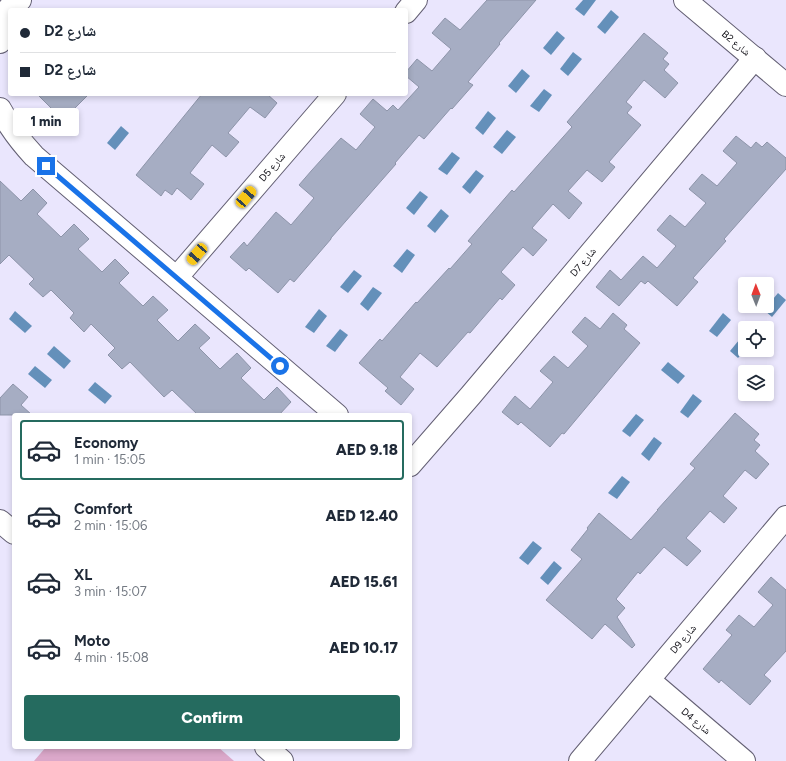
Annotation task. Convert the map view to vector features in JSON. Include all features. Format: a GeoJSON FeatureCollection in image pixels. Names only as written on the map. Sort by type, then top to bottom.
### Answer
{"type":"FeatureCollection","features":[{"type":"Feature","properties":{"kind":"street"},"geometry":{"type":"LineString","coordinates":[[9,8],[20,0]]}},
{"type":"Feature","properties":{"kind":"street"},"geometry":{"type":"LineString","coordinates":[[408,10],[416,0]]}},
{"type":"Feature","properties":{"kind":"street","name":"B2 شارع"},"geometry":{"type":"LineString","coordinates":[[685,0],[786,85]]}},
{"type":"Feature","properties":{"kind":"street"},"geometry":{"type":"LineString","coordinates":[[0,19],[8,10]]}},
{"type":"Feature","properties":{"kind":"street"},"geometry":{"type":"LineString","coordinates":[[0,42],[2,35],[8,25]]}},
{"type":"Feature","properties":{"kind":"street","name":"D7 شارع"},"geometry":{"type":"LineString","coordinates":[[412,463],[471,395],[755,58]]}},
{"type":"Feature","properties":{"kind":"street","name":"D5 شارع"},"geometry":{"type":"LineString","coordinates":[[177,277],[333,96]]}},
{"type":"Feature","properties":{"kind":"street"},"geometry":{"type":"LineString","coordinates":[[0,108],[7,122],[34,156],[335,413]]}},
{"type":"Feature","properties":{"kind":"street"},"geometry":{"type":"LineString","coordinates":[[0,133],[11,143],[34,156]]}},
{"type":"Feature","properties":{"kind":"street","name":"D9 شارع"},"geometry":{"type":"LineString","coordinates":[[580,761],[786,517]]}},
{"type":"Feature","properties":{"kind":"street"},"geometry":{"type":"LineString","coordinates":[[0,521],[12,531]]}},
{"type":"Feature","properties":{"kind":"street","name":"D4 شارع"},"geometry":{"type":"LineString","coordinates":[[648,680],[744,761]]}},
{"type":"Feature","properties":{"kind":"street"},"geometry":{"type":"LineString","coordinates":[[268,749],[282,761]]}},
{"type":"Feature","properties":{"kind":"shaded area"},"geometry":{"type":"Polygon","coordinates":[[[44,749],[220,749],[234,761],[34,761],[44,749]]]}},
{"type":"Feature","properties":{"kind":"water"},"geometry":{"type":"Polygon","coordinates":[[[583,0],[596,0],[584,16],[575,9],[583,0]]]}},
{"type":"Feature","properties":{"kind":"water"},"geometry":{"type":"Polygon","coordinates":[[[611,10],[619,17],[605,34],[597,27],[611,10]]]}},
{"type":"Feature","properties":{"kind":"water"},"geometry":{"type":"Polygon","coordinates":[[[557,31],[565,38],[551,55],[543,48],[557,31]]]}},
{"type":"Feature","properties":{"kind":"water"},"geometry":{"type":"Polygon","coordinates":[[[573,52],[582,59],[568,76],[560,69],[573,52]]]}},
{"type":"Feature","properties":{"kind":"water"},"geometry":{"type":"Polygon","coordinates":[[[522,69],[530,76],[516,93],[508,86],[522,69]]]}},
{"type":"Feature","properties":{"kind":"water"},"geometry":{"type":"Polygon","coordinates":[[[544,89],[552,95],[539,112],[530,106],[544,89]]]}},
{"type":"Feature","properties":{"kind":"water"},"geometry":{"type":"Polygon","coordinates":[[[488,111],[496,118],[483,135],[475,128],[488,111]]]}},
{"type":"Feature","properties":{"kind":"water"},"geometry":{"type":"Polygon","coordinates":[[[121,126],[129,133],[115,150],[107,143],[121,126]]]}},
{"type":"Feature","properties":{"kind":"water"},"geometry":{"type":"Polygon","coordinates":[[[507,130],[516,137],[502,154],[493,147],[507,130]]]}},
{"type":"Feature","properties":{"kind":"water"},"geometry":{"type":"Polygon","coordinates":[[[452,152],[460,158],[447,175],[438,169],[452,152]]]}},
{"type":"Feature","properties":{"kind":"water"},"geometry":{"type":"Polygon","coordinates":[[[476,170],[484,176],[470,194],[462,187],[476,170]]]}},
{"type":"Feature","properties":{"kind":"water"},"geometry":{"type":"Polygon","coordinates":[[[420,191],[428,197],[414,215],[406,208],[420,191]]]}},
{"type":"Feature","properties":{"kind":"water"},"geometry":{"type":"Polygon","coordinates":[[[441,209],[449,216],[435,233],[427,226],[441,209]]]}},
{"type":"Feature","properties":{"kind":"water"},"geometry":{"type":"Polygon","coordinates":[[[407,249],[415,255],[402,273],[393,266],[407,249]]]}},
{"type":"Feature","properties":{"kind":"water"},"geometry":{"type":"Polygon","coordinates":[[[354,270],[362,276],[348,293],[340,287],[354,270]]]}},
{"type":"Feature","properties":{"kind":"water"},"geometry":{"type":"Polygon","coordinates":[[[373,287],[382,293],[368,311],[360,304],[373,287]]]}},
{"type":"Feature","properties":{"kind":"water"},"geometry":{"type":"Polygon","coordinates":[[[778,293],[786,300],[772,317],[767,313],[774,313],[774,298],[778,293]]]}},
{"type":"Feature","properties":{"kind":"water"},"geometry":{"type":"Polygon","coordinates":[[[319,309],[327,316],[314,333],[305,327],[319,309]]]}},
{"type":"Feature","properties":{"kind":"water"},"geometry":{"type":"Polygon","coordinates":[[[15,311],[32,326],[25,333],[9,319],[15,311]]]}},
{"type":"Feature","properties":{"kind":"water"},"geometry":{"type":"Polygon","coordinates":[[[723,313],[731,320],[717,337],[709,331],[723,313]]]}},
{"type":"Feature","properties":{"kind":"water"},"geometry":{"type":"Polygon","coordinates":[[[340,329],[348,335],[335,352],[326,346],[340,329]]]}},
{"type":"Feature","properties":{"kind":"water"},"geometry":{"type":"Polygon","coordinates":[[[738,341],[739,357],[738,358],[730,351],[738,341]]]}},
{"type":"Feature","properties":{"kind":"water"},"geometry":{"type":"Polygon","coordinates":[[[54,346],[71,361],[64,369],[47,354],[54,346]]]}},
{"type":"Feature","properties":{"kind":"water"},"geometry":{"type":"Polygon","coordinates":[[[668,362],[685,376],[678,384],[661,370],[668,362]]]}},
{"type":"Feature","properties":{"kind":"water"},"geometry":{"type":"Polygon","coordinates":[[[35,366],[52,380],[45,388],[28,374],[35,366]]]}},
{"type":"Feature","properties":{"kind":"water"},"geometry":{"type":"Polygon","coordinates":[[[95,382],[112,396],[105,404],[88,390],[95,382]]]}},
{"type":"Feature","properties":{"kind":"water"},"geometry":{"type":"Polygon","coordinates":[[[693,394],[702,401],[688,418],[680,412],[693,394]]]}},
{"type":"Feature","properties":{"kind":"water"},"geometry":{"type":"Polygon","coordinates":[[[636,414],[644,420],[630,437],[622,431],[636,414]]]}},
{"type":"Feature","properties":{"kind":"water"},"geometry":{"type":"Polygon","coordinates":[[[654,437],[662,443],[649,461],[641,454],[654,437]]]}},
{"type":"Feature","properties":{"kind":"water"},"geometry":{"type":"Polygon","coordinates":[[[622,476],[630,482],[617,499],[608,493],[622,476]]]}},
{"type":"Feature","properties":{"kind":"water"},"geometry":{"type":"Polygon","coordinates":[[[533,541],[542,548],[528,565],[519,558],[533,541]]]}},
{"type":"Feature","properties":{"kind":"water"},"geometry":{"type":"Polygon","coordinates":[[[554,561],[562,568],[548,585],[540,578],[554,561]]]}},
{"type":"Feature","properties":{"kind":"building"},"geometry":{"type":"Polygon","coordinates":[[[487,0],[536,0],[468,82],[473,85],[424,139],[419,135],[395,163],[396,164],[294,282],[290,279],[278,293],[249,268],[246,271],[230,257],[244,242],[247,246],[276,212],[291,225],[314,198],[299,185],[341,138],[356,150],[375,127],[360,114],[373,99],[387,111],[393,105],[398,110],[419,87],[408,78],[408,70],[417,59],[432,71],[451,49],[432,33],[445,18],[460,30],[487,0]]]}},
{"type":"Feature","properties":{"kind":"building"},"geometry":{"type":"Polygon","coordinates":[[[644,33],[668,53],[663,59],[669,64],[664,70],[678,83],[665,98],[644,80],[626,102],[632,107],[627,113],[641,125],[609,162],[615,167],[602,182],[587,170],[568,191],[582,203],[569,219],[553,204],[532,228],[547,240],[533,256],[523,247],[501,272],[515,285],[502,300],[500,298],[470,333],[468,332],[437,367],[420,353],[400,377],[414,389],[401,405],[385,391],[388,388],[359,363],[380,339],[382,341],[416,302],[417,303],[449,268],[450,269],[472,244],[468,241],[512,190],[514,192],[572,127],[567,122],[644,33]]]}},
{"type":"Feature","properties":{"kind":"building"},"geometry":{"type":"Polygon","coordinates":[[[39,96],[87,96],[63,120],[39,96]]]}},
{"type":"Feature","properties":{"kind":"building"},"geometry":{"type":"Polygon","coordinates":[[[200,96],[269,96],[277,103],[265,118],[250,107],[228,133],[239,142],[226,157],[212,145],[190,173],[204,184],[191,200],[177,188],[172,195],[165,190],[161,196],[136,175],[200,96]]]}},
{"type":"Feature","properties":{"kind":"building"},"geometry":{"type":"Polygon","coordinates":[[[736,136],[751,148],[756,142],[762,147],[767,142],[786,158],[786,169],[724,239],[726,241],[693,278],[698,282],[677,306],[648,281],[645,284],[641,281],[619,306],[596,287],[610,270],[621,280],[643,256],[657,268],[676,246],[657,230],[670,215],[685,227],[706,203],[689,189],[702,174],[717,186],[737,163],[723,151],[736,136]]]}},
{"type":"Feature","properties":{"kind":"building"},"geometry":{"type":"Polygon","coordinates":[[[0,181],[21,201],[33,189],[47,203],[37,214],[61,237],[74,224],[89,239],[78,249],[102,272],[115,259],[129,273],[119,283],[143,306],[153,296],[168,310],[157,320],[178,341],[195,324],[210,338],[199,348],[220,369],[237,353],[251,368],[241,378],[264,400],[277,387],[291,402],[281,413],[196,413],[172,390],[164,397],[130,362],[122,369],[108,355],[115,348],[91,324],[84,332],[70,318],[74,313],[51,290],[43,297],[29,284],[34,279],[9,255],[0,264],[0,181]]]}},
{"type":"Feature","properties":{"kind":"building"},"geometry":{"type":"Polygon","coordinates":[[[613,313],[627,325],[624,329],[640,343],[564,434],[562,433],[550,447],[521,422],[518,425],[502,412],[515,396],[530,409],[553,382],[540,371],[554,356],[568,368],[588,346],[572,332],[585,317],[600,329],[613,313]]]}},
{"type":"Feature","properties":{"kind":"building"},"geometry":{"type":"Polygon","coordinates":[[[13,384],[28,397],[21,405],[30,413],[0,415],[0,398],[13,384]]]}},
{"type":"Feature","properties":{"kind":"building"},"geometry":{"type":"Polygon","coordinates":[[[735,413],[759,434],[754,440],[760,445],[755,451],[769,464],[756,479],[745,470],[723,496],[737,508],[724,523],[710,511],[686,538],[701,551],[687,566],[664,547],[640,574],[638,572],[616,599],[625,608],[617,617],[635,645],[632,648],[605,624],[592,639],[546,600],[582,559],[571,550],[599,513],[631,540],[695,468],[690,464],[735,413]]]}},
{"type":"Feature","properties":{"kind":"building"},"geometry":{"type":"Polygon","coordinates":[[[771,577],[786,590],[786,651],[764,675],[771,681],[750,705],[721,680],[719,683],[703,669],[732,635],[726,630],[739,615],[754,627],[773,605],[758,592],[771,577]]]}},
{"type":"Feature","properties":{"kind":"route"},"geometry":{"type":"LineString","coordinates":[[46,166],[280,366]]}}]}
